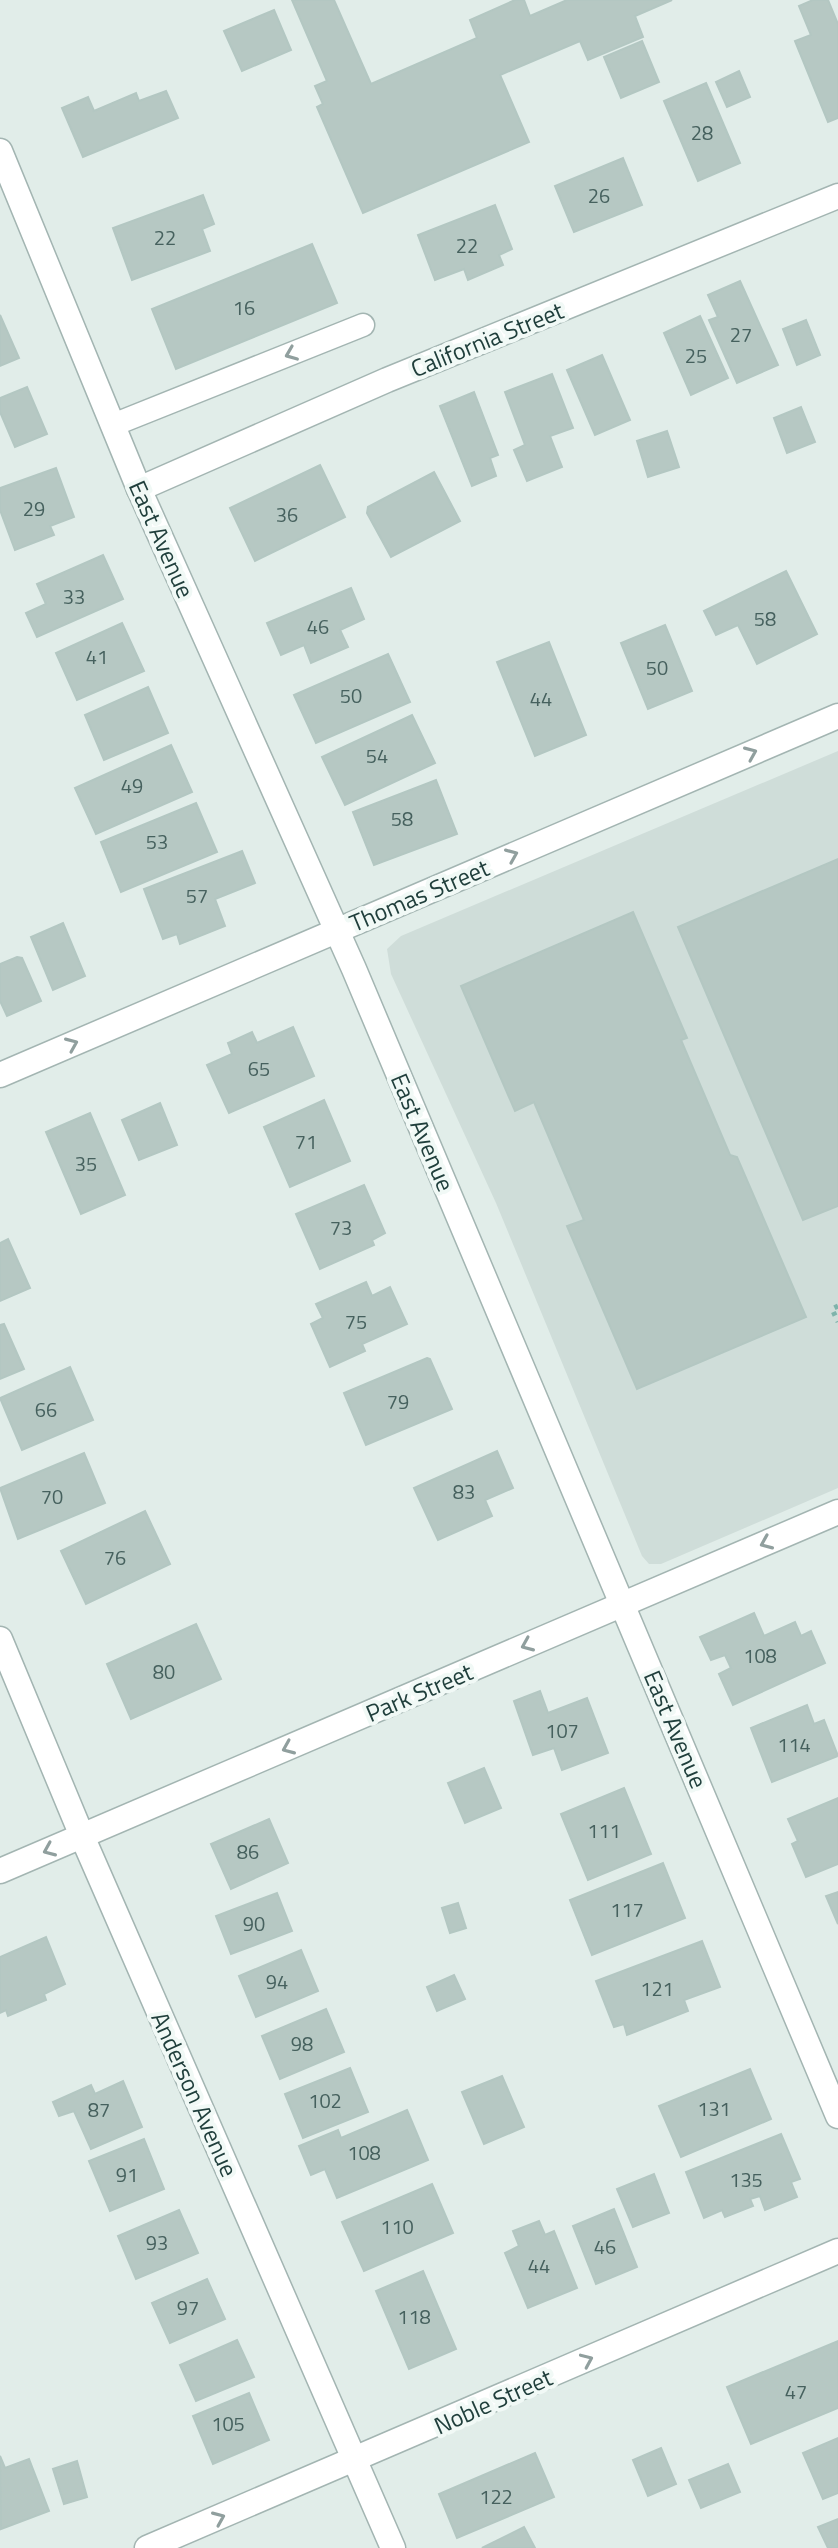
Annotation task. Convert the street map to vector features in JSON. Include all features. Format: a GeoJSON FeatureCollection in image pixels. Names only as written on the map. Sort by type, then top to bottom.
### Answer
{"type":"FeatureCollection","features":[{"type":"Feature","properties":{"kind":"street","name":"East Avenue"},"geometry":{"type":"LineString","coordinates":[[0,151],[139,489],[337,930],[838,2116]]}},
{"type":"Feature","properties":{"kind":"street","name":"California Street"},"geometry":{"type":"LineString","coordinates":[[139,489],[387,380],[838,196]]}},
{"type":"Feature","properties":{"kind":"street","name":"Thomas Street"},"geometry":{"type":"LineString","coordinates":[[0,1075],[838,716]]}},
{"type":"Feature","properties":{"kind":"street","name":"Park Street"},"geometry":{"type":"LineString","coordinates":[[0,1871],[838,1512]]}},
{"type":"Feature","properties":{"kind":"street","name":"Anderson Avenue"},"geometry":{"type":"LineString","coordinates":[[0,1639],[82,1836],[393,2548]]}},
{"type":"Feature","properties":{"kind":"street","name":"Noble Street"},"geometry":{"type":"LineString","coordinates":[[147,2548],[356,2461],[838,2251]]}},
{"type":"Feature","properties":{"kind":"lane"},"geometry":{"type":"LineString","coordinates":[[113,425],[363,325]]}},
{"type":"Feature","properties":{"kind":"path"},"geometry":{"type":"LineString","coordinates":[[838,1306],[832,1309],[838,1322]]}},
{"type":"Feature","properties":{"kind":"shaded area"},"geometry":{"type":"Polygon","coordinates":[[[838,751],[838,1488],[661,1564],[649,1564],[642,1556],[496,1203],[391,974],[387,949],[401,936],[838,751]]]}},
{"type":"Feature","properties":{"kind":"building"},"geometry":{"type":"Polygon","coordinates":[[[292,0],[334,0],[371,84],[477,38],[470,20],[515,0],[524,0],[530,16],[567,0],[672,0],[635,16],[643,37],[588,60],[580,41],[500,75],[529,142],[363,213],[317,107],[323,104],[315,86],[327,81],[292,0]]]}},
{"type":"Feature","properties":{"kind":"building"},"geometry":{"type":"Polygon","coordinates":[[[813,0],[828,0],[838,24],[838,118],[828,122],[795,41],[811,35],[799,6],[813,0]]]}},
{"type":"Feature","properties":{"kind":"building"},"geometry":{"type":"Polygon","coordinates":[[[274,10],[291,50],[242,71],[224,31],[274,10]]]}},
{"type":"Feature","properties":{"kind":"building"},"geometry":{"type":"Polygon","coordinates":[[[642,41],[659,82],[621,98],[604,57],[642,41]]]}},
{"type":"Feature","properties":{"kind":"building"},"geometry":{"type":"Polygon","coordinates":[[[739,71],[750,97],[727,107],[716,82],[739,71]]]}},
{"type":"Feature","properties":{"kind":"building"},"geometry":{"type":"Polygon","coordinates":[[[706,83],[740,163],[698,181],[664,101],[706,83]]]}},
{"type":"Feature","properties":{"kind":"building"},"geometry":{"type":"Polygon","coordinates":[[[166,91],[178,118],[83,157],[62,108],[88,97],[94,111],[136,93],[139,101],[166,91]]]}},
{"type":"Feature","properties":{"kind":"building"},"geometry":{"type":"Polygon","coordinates":[[[623,158],[642,205],[574,232],[555,186],[623,158]]]}},
{"type":"Feature","properties":{"kind":"building"},"geometry":{"type":"Polygon","coordinates":[[[203,195],[214,224],[202,229],[210,251],[132,280],[113,228],[203,195]]]}},
{"type":"Feature","properties":{"kind":"building"},"geometry":{"type":"Polygon","coordinates":[[[495,205],[512,249],[499,255],[503,265],[468,280],[464,269],[435,280],[418,235],[495,205]]]}},
{"type":"Feature","properties":{"kind":"building"},"geometry":{"type":"Polygon","coordinates":[[[312,244],[337,303],[176,369],[152,309],[312,244]]]}},
{"type":"Feature","properties":{"kind":"building"},"geometry":{"type":"Polygon","coordinates":[[[740,281],[778,365],[737,383],[709,320],[718,317],[708,295],[740,281]]]}},
{"type":"Feature","properties":{"kind":"building"},"geometry":{"type":"Polygon","coordinates":[[[0,315],[19,358],[0,366],[0,315]]]}},
{"type":"Feature","properties":{"kind":"building"},"geometry":{"type":"Polygon","coordinates":[[[700,316],[728,378],[691,395],[664,333],[700,316]]]}},
{"type":"Feature","properties":{"kind":"building"},"geometry":{"type":"Polygon","coordinates":[[[806,320],[820,355],[797,365],[783,329],[806,320]]]}},
{"type":"Feature","properties":{"kind":"building"},"geometry":{"type":"Polygon","coordinates":[[[602,355],[630,420],[595,435],[567,370],[602,355]]]}},
{"type":"Feature","properties":{"kind":"building"},"geometry":{"type":"Polygon","coordinates":[[[552,374],[573,428],[550,436],[562,467],[527,481],[514,450],[525,445],[505,392],[552,374]]]}},
{"type":"Feature","properties":{"kind":"building"},"geometry":{"type":"Polygon","coordinates":[[[27,387],[47,434],[15,447],[0,412],[0,398],[27,387]]]}},
{"type":"Feature","properties":{"kind":"building"},"geometry":{"type":"Polygon","coordinates":[[[474,392],[498,455],[490,458],[496,476],[472,486],[440,406],[474,392]]]}},
{"type":"Feature","properties":{"kind":"building"},"geometry":{"type":"Polygon","coordinates":[[[801,407],[815,442],[787,453],[774,418],[801,407]]]}},
{"type":"Feature","properties":{"kind":"building"},"geometry":{"type":"Polygon","coordinates":[[[667,431],[679,467],[648,477],[637,441],[667,431]]]}},
{"type":"Feature","properties":{"kind":"building"},"geometry":{"type":"Polygon","coordinates":[[[320,465],[345,517],[255,561],[230,508],[320,465]]]}},
{"type":"Feature","properties":{"kind":"building"},"geometry":{"type":"Polygon","coordinates":[[[56,468],[74,517],[50,526],[54,535],[15,550],[0,510],[0,488],[56,468]]]}},
{"type":"Feature","properties":{"kind":"building"},"geometry":{"type":"Polygon","coordinates":[[[434,472],[460,521],[391,557],[367,513],[368,507],[434,472]]]}},
{"type":"Feature","properties":{"kind":"building"},"geometry":{"type":"Polygon","coordinates":[[[103,555],[123,599],[37,637],[26,613],[46,604],[37,584],[103,555]]]}},
{"type":"Feature","properties":{"kind":"building"},"geometry":{"type":"Polygon","coordinates":[[[786,571],[817,634],[757,664],[738,625],[716,635],[704,611],[786,571]]]}},
{"type":"Feature","properties":{"kind":"building"},"geometry":{"type":"Polygon","coordinates":[[[351,588],[364,619],[340,630],[348,647],[311,663],[304,645],[281,655],[267,623],[351,588]]]}},
{"type":"Feature","properties":{"kind":"building"},"geometry":{"type":"Polygon","coordinates":[[[122,623],[144,671],[77,700],[56,653],[122,623]]]}},
{"type":"Feature","properties":{"kind":"building"},"geometry":{"type":"Polygon","coordinates":[[[665,625],[692,691],[648,709],[621,643],[665,625]]]}},
{"type":"Feature","properties":{"kind":"building"},"geometry":{"type":"Polygon","coordinates":[[[549,642],[586,735],[535,756],[497,662],[549,642]]]}},
{"type":"Feature","properties":{"kind":"building"},"geometry":{"type":"Polygon","coordinates":[[[388,654],[410,702],[316,743],[294,695],[388,654]]]}},
{"type":"Feature","properties":{"kind":"building"},"geometry":{"type":"Polygon","coordinates":[[[148,687],[168,733],[104,760],[85,715],[148,687]]]}},
{"type":"Feature","properties":{"kind":"building"},"geometry":{"type":"Polygon","coordinates":[[[412,715],[435,763],[345,805],[322,757],[412,715]]]}},
{"type":"Feature","properties":{"kind":"building"},"geometry":{"type":"Polygon","coordinates":[[[171,745],[192,792],[96,834],[75,788],[171,745]]]}},
{"type":"Feature","properties":{"kind":"building"},"geometry":{"type":"Polygon","coordinates":[[[436,780],[457,834],[374,865],[353,812],[436,780]]]}},
{"type":"Feature","properties":{"kind":"building"},"geometry":{"type":"Polygon","coordinates":[[[196,803],[217,852],[121,892],[101,842],[196,803]]]}},
{"type":"Feature","properties":{"kind":"building"},"geometry":{"type":"Polygon","coordinates":[[[242,851],[255,883],[215,899],[225,926],[180,944],[177,934],[163,939],[144,889],[242,851]]]}},
{"type":"Feature","properties":{"kind":"building"},"geometry":{"type":"Polygon","coordinates":[[[838,859],[838,1206],[803,1220],[678,927],[838,859]]]}},
{"type":"Feature","properties":{"kind":"building"},"geometry":{"type":"Polygon","coordinates":[[[633,912],[687,1038],[681,1040],[730,1155],[737,1157],[806,1317],[637,1389],[567,1226],[584,1220],[534,1102],[515,1111],[461,986],[633,912]]]}},
{"type":"Feature","properties":{"kind":"building"},"geometry":{"type":"Polygon","coordinates":[[[63,923],[85,976],[53,990],[31,937],[63,923]]]}},
{"type":"Feature","properties":{"kind":"building"},"geometry":{"type":"Polygon","coordinates":[[[22,958],[41,1001],[7,1016],[0,1001],[0,964],[22,958]]]}},
{"type":"Feature","properties":{"kind":"building"},"geometry":{"type":"Polygon","coordinates":[[[293,1027],[314,1076],[229,1113],[207,1065],[232,1054],[228,1043],[252,1032],[257,1043],[293,1027]]]}},
{"type":"Feature","properties":{"kind":"building"},"geometry":{"type":"Polygon","coordinates":[[[324,1100],[350,1161],[290,1187],[264,1127],[324,1100]]]}},
{"type":"Feature","properties":{"kind":"building"},"geometry":{"type":"Polygon","coordinates":[[[160,1103],[177,1145],[139,1160],[122,1120],[160,1103]]]}},
{"type":"Feature","properties":{"kind":"building"},"geometry":{"type":"Polygon","coordinates":[[[90,1113],[125,1195],[81,1214],[46,1132],[90,1113]]]}},
{"type":"Feature","properties":{"kind":"building"},"geometry":{"type":"Polygon","coordinates":[[[364,1185],[385,1233],[372,1240],[374,1245],[320,1269],[296,1214],[364,1185]]]}},
{"type":"Feature","properties":{"kind":"building"},"geometry":{"type":"Polygon","coordinates":[[[8,1239],[30,1288],[0,1301],[0,1243],[8,1239]]]}},
{"type":"Feature","properties":{"kind":"building"},"geometry":{"type":"Polygon","coordinates":[[[366,1282],[372,1296],[390,1287],[407,1324],[362,1344],[365,1351],[330,1367],[311,1324],[323,1318],[316,1304],[366,1282]]]}},
{"type":"Feature","properties":{"kind":"building"},"geometry":{"type":"Polygon","coordinates":[[[4,1324],[24,1369],[0,1379],[0,1325],[4,1324]]]}},
{"type":"Feature","properties":{"kind":"building"},"geometry":{"type":"Polygon","coordinates":[[[427,1358],[452,1409],[366,1445],[344,1393],[427,1358]]]}},
{"type":"Feature","properties":{"kind":"building"},"geometry":{"type":"Polygon","coordinates":[[[70,1367],[93,1420],[22,1450],[0,1398],[70,1367]]]}},
{"type":"Feature","properties":{"kind":"building"},"geometry":{"type":"Polygon","coordinates":[[[497,1451],[513,1488],[485,1500],[492,1516],[438,1540],[414,1488],[497,1451]]]}},
{"type":"Feature","properties":{"kind":"building"},"geometry":{"type":"Polygon","coordinates":[[[84,1453],[105,1503],[18,1539],[0,1488],[84,1453]]]}},
{"type":"Feature","properties":{"kind":"building"},"geometry":{"type":"Polygon","coordinates":[[[145,1511],[170,1564],[86,1604],[61,1551],[145,1511]]]}},
{"type":"Feature","properties":{"kind":"building"},"geometry":{"type":"Polygon","coordinates":[[[754,1613],[764,1636],[795,1622],[801,1636],[811,1631],[825,1663],[733,1705],[719,1674],[731,1668],[725,1655],[711,1660],[700,1637],[754,1613]]]}},
{"type":"Feature","properties":{"kind":"building"},"geometry":{"type":"Polygon","coordinates":[[[196,1624],[221,1679],[131,1719],[107,1664],[196,1624]]]}},
{"type":"Feature","properties":{"kind":"building"},"geometry":{"type":"Polygon","coordinates":[[[540,1691],[548,1713],[587,1698],[608,1753],[562,1770],[554,1748],[533,1755],[514,1701],[540,1691]]]}},
{"type":"Feature","properties":{"kind":"building"},"geometry":{"type":"Polygon","coordinates":[[[807,1705],[814,1724],[824,1720],[838,1756],[772,1782],[751,1728],[807,1705]]]}},
{"type":"Feature","properties":{"kind":"building"},"geometry":{"type":"Polygon","coordinates":[[[484,1768],[501,1808],[465,1823],[448,1783],[484,1768]]]}},
{"type":"Feature","properties":{"kind":"building"},"geometry":{"type":"Polygon","coordinates":[[[624,1788],[651,1854],[588,1880],[561,1814],[624,1788]]]}},
{"type":"Feature","properties":{"kind":"building"},"geometry":{"type":"Polygon","coordinates":[[[838,1798],[838,1864],[806,1877],[792,1844],[798,1841],[788,1819],[838,1798]]]}},
{"type":"Feature","properties":{"kind":"building"},"geometry":{"type":"Polygon","coordinates":[[[269,1819],[288,1863],[231,1889],[211,1844],[269,1819]]]}},
{"type":"Feature","properties":{"kind":"building"},"geometry":{"type":"Polygon","coordinates":[[[663,1863],[685,1918],[592,1955],[570,1900],[663,1863]]]}},
{"type":"Feature","properties":{"kind":"building"},"geometry":{"type":"Polygon","coordinates":[[[838,1892],[838,1924],[826,1896],[838,1892]]]}},
{"type":"Feature","properties":{"kind":"building"},"geometry":{"type":"Polygon","coordinates":[[[277,1893],[292,1931],[231,1954],[216,1916],[277,1893]]]}},
{"type":"Feature","properties":{"kind":"building"},"geometry":{"type":"Polygon","coordinates":[[[458,1903],[466,1928],[450,1933],[442,1908],[458,1903]]]}},
{"type":"Feature","properties":{"kind":"building"},"geometry":{"type":"Polygon","coordinates":[[[46,1937],[65,1984],[44,1994],[46,2000],[8,2016],[6,2010],[0,2013],[0,1957],[46,1937]]]}},
{"type":"Feature","properties":{"kind":"building"},"geometry":{"type":"Polygon","coordinates":[[[702,1941],[720,1987],[684,2000],[688,2011],[627,2035],[624,2024],[614,2027],[596,1981],[702,1941]]]}},
{"type":"Feature","properties":{"kind":"building"},"geometry":{"type":"Polygon","coordinates":[[[301,1950],[318,1991],[256,2017],[239,1976],[301,1950]]]}},
{"type":"Feature","properties":{"kind":"building"},"geometry":{"type":"Polygon","coordinates":[[[454,1975],[465,1999],[437,2011],[427,1987],[454,1975]]]}},
{"type":"Feature","properties":{"kind":"building"},"geometry":{"type":"Polygon","coordinates":[[[326,2009],[344,2052],[280,2079],[262,2036],[326,2009]]]}},
{"type":"Feature","properties":{"kind":"building"},"geometry":{"type":"Polygon","coordinates":[[[350,2068],[368,2112],[303,2138],[285,2094],[350,2068]]]}},
{"type":"Feature","properties":{"kind":"building"},"geometry":{"type":"Polygon","coordinates":[[[750,2069],[771,2119],[681,2157],[659,2106],[750,2069]]]}},
{"type":"Feature","properties":{"kind":"building"},"geometry":{"type":"Polygon","coordinates":[[[502,2076],[524,2127],[484,2144],[462,2092],[502,2076]]]}},
{"type":"Feature","properties":{"kind":"building"},"geometry":{"type":"Polygon","coordinates":[[[123,2081],[142,2127],[91,2149],[74,2111],[59,2116],[53,2102],[91,2085],[95,2094],[123,2081]]]}},
{"type":"Feature","properties":{"kind":"building"},"geometry":{"type":"Polygon","coordinates":[[[407,2110],[428,2160],[337,2198],[325,2169],[311,2175],[299,2146],[338,2130],[341,2138],[407,2110]]]}},
{"type":"Feature","properties":{"kind":"building"},"geometry":{"type":"Polygon","coordinates":[[[781,2134],[800,2179],[791,2182],[797,2197],[765,2210],[760,2196],[750,2199],[753,2206],[725,2217],[722,2210],[704,2218],[686,2172],[781,2134]]]}},
{"type":"Feature","properties":{"kind":"building"},"geometry":{"type":"Polygon","coordinates":[[[144,2139],[164,2189],[110,2211],[89,2161],[144,2139]]]}},
{"type":"Feature","properties":{"kind":"building"},"geometry":{"type":"Polygon","coordinates":[[[654,2174],[669,2213],[633,2227],[617,2189],[654,2174]]]}},
{"type":"Feature","properties":{"kind":"building"},"geometry":{"type":"Polygon","coordinates":[[[432,2184],[453,2233],[364,2271],[342,2222],[432,2184]]]}},
{"type":"Feature","properties":{"kind":"building"},"geometry":{"type":"Polygon","coordinates":[[[614,2209],[637,2267],[596,2284],[573,2226],[614,2209]]]}},
{"type":"Feature","properties":{"kind":"building"},"geometry":{"type":"Polygon","coordinates":[[[179,2210],[198,2253],[136,2279],[118,2236],[179,2210]]]}},
{"type":"Feature","properties":{"kind":"building"},"geometry":{"type":"Polygon","coordinates":[[[539,2221],[545,2235],[554,2231],[577,2288],[528,2308],[505,2253],[519,2246],[513,2231],[539,2221]]]}},
{"type":"Feature","properties":{"kind":"building"},"geometry":{"type":"Polygon","coordinates":[[[423,2271],[456,2349],[409,2369],[376,2291],[423,2271]]]}},
{"type":"Feature","properties":{"kind":"building"},"geometry":{"type":"Polygon","coordinates":[[[207,2279],[225,2319],[170,2343],[152,2303],[207,2279]]]}},
{"type":"Feature","properties":{"kind":"building"},"geometry":{"type":"Polygon","coordinates":[[[237,2340],[254,2377],[196,2401],[180,2365],[237,2340]]]}},
{"type":"Feature","properties":{"kind":"building"},"geometry":{"type":"Polygon","coordinates":[[[838,2341],[838,2408],[751,2444],[727,2387],[838,2341]]]}},
{"type":"Feature","properties":{"kind":"building"},"geometry":{"type":"Polygon","coordinates":[[[249,2393],[269,2440],[213,2464],[193,2416],[249,2393]]]}},
{"type":"Feature","properties":{"kind":"building"},"geometry":{"type":"Polygon","coordinates":[[[838,2438],[838,2493],[823,2499],[803,2453],[838,2438]]]}},
{"type":"Feature","properties":{"kind":"building"},"geometry":{"type":"Polygon","coordinates":[[[661,2448],[676,2484],[648,2496],[633,2460],[661,2448]]]}},
{"type":"Feature","properties":{"kind":"building"},"geometry":{"type":"Polygon","coordinates":[[[535,2453],[554,2497],[457,2538],[439,2494],[535,2453]]]}},
{"type":"Feature","properties":{"kind":"building"},"geometry":{"type":"Polygon","coordinates":[[[0,2456],[5,2468],[29,2459],[49,2511],[1,2529],[0,2456]]]}},
{"type":"Feature","properties":{"kind":"building"},"geometry":{"type":"Polygon","coordinates":[[[77,2461],[87,2497],[64,2504],[53,2469],[77,2461]]]}},
{"type":"Feature","properties":{"kind":"building"},"geometry":{"type":"Polygon","coordinates":[[[728,2464],[740,2492],[701,2508],[689,2480],[728,2464]]]}},
{"type":"Feature","properties":{"kind":"building"},"geometry":{"type":"Polygon","coordinates":[[[838,2519],[838,2548],[828,2548],[818,2527],[838,2519]]]}},
{"type":"Feature","properties":{"kind":"building"},"geometry":{"type":"Polygon","coordinates":[[[524,2527],[535,2548],[482,2548],[524,2527]]]}}]}
